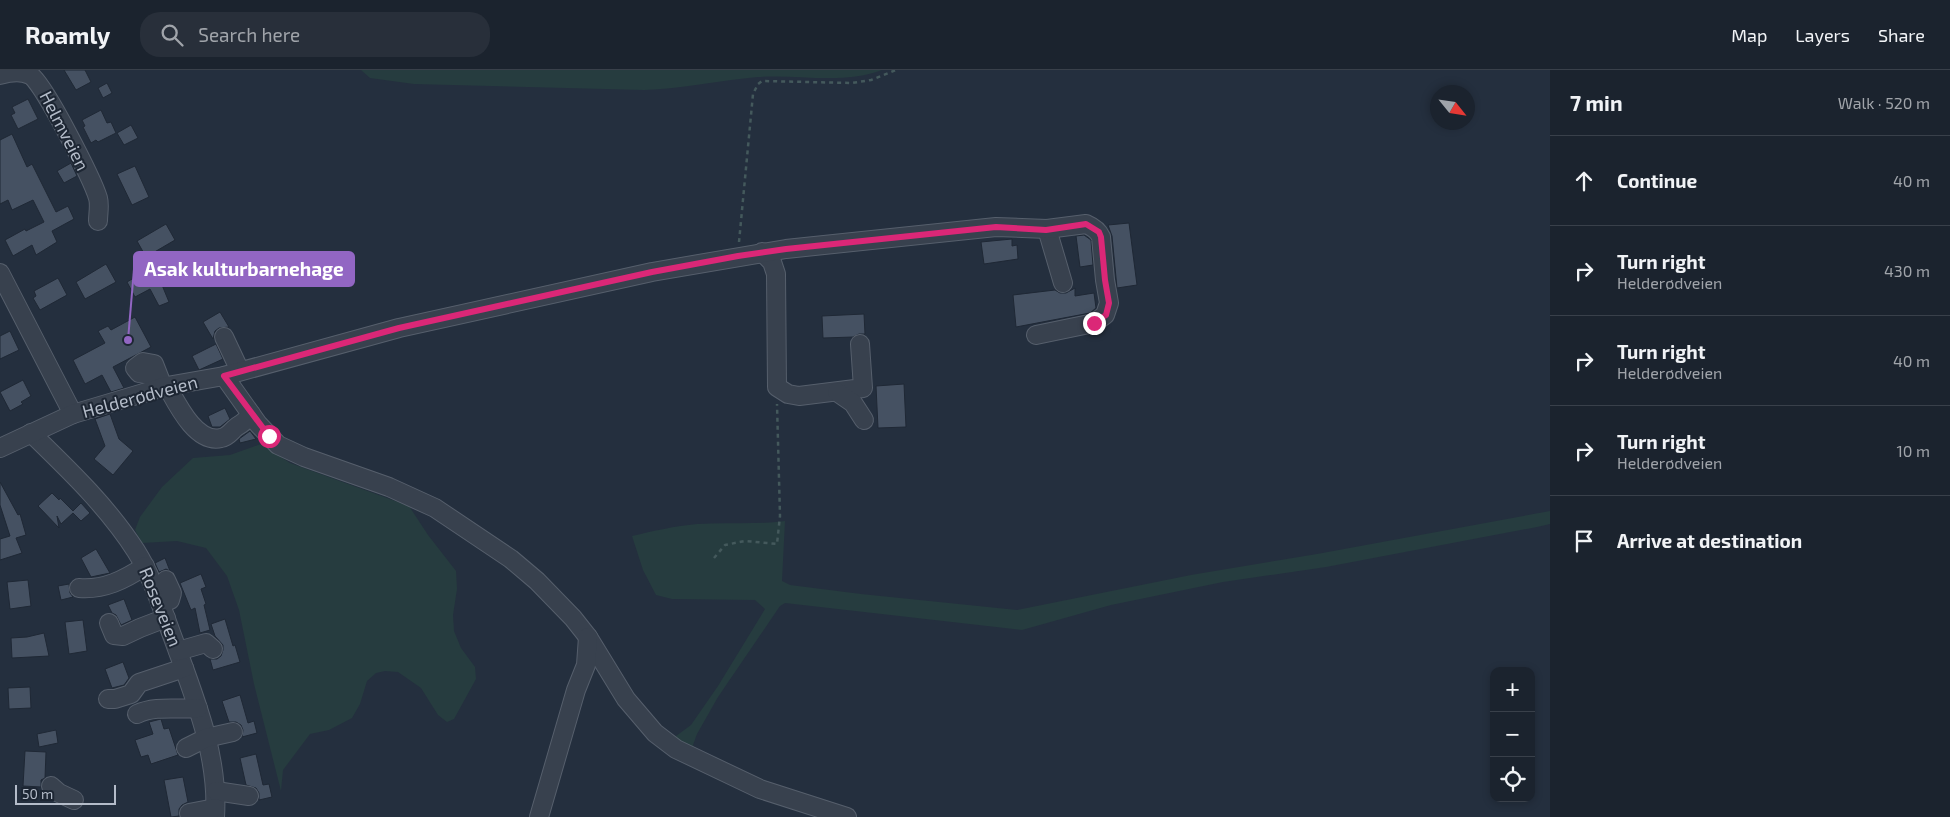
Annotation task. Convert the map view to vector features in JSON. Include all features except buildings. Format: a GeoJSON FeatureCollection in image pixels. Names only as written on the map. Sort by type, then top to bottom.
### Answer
{"type":"FeatureCollection","features":[{"type":"Feature","properties":{"kind":"street","name":"Helmveien"},"geometry":{"type":"LineString","coordinates":[[0,75],[20,72],[31,75],[50,100],[98,200],[98,221]]}},
{"type":"Feature","properties":{"kind":"street","name":"Helderødveien"},"geometry":{"type":"LineString","coordinates":[[0,448],[74,414],[164,385],[232,374],[399,328],[652,272],[762,252],[996,227],[1046,230],[1086,224],[1099,232],[1101,237],[1109,303],[1106,315],[1094,323],[1036,335]]}},
{"type":"Feature","properties":{"kind":"street"},"geometry":{"type":"LineString","coordinates":[[1046,230],[1063,283]]}},
{"type":"Feature","properties":{"kind":"street"},"geometry":{"type":"LineString","coordinates":[[762,252],[772,262],[776,274],[777,387],[788,394],[799,396],[863,388],[860,344]]}},
{"type":"Feature","properties":{"kind":"street"},"geometry":{"type":"LineString","coordinates":[[0,273],[74,414]]}},
{"type":"Feature","properties":{"kind":"street"},"geometry":{"type":"LineString","coordinates":[[224,337],[232,374],[251,414],[278,445],[304,457],[389,487],[435,508],[511,559],[557,599],[588,637],[626,699],[655,733],[676,749],[704,764],[760,789],[847,817]]}},
{"type":"Feature","properties":{"kind":"street"},"geometry":{"type":"LineString","coordinates":[[164,385],[193,427],[202,435],[211,438],[221,438],[228,435],[235,428],[244,424],[251,414]]}},
{"type":"Feature","properties":{"kind":"street"},"geometry":{"type":"LineString","coordinates":[[837,392],[853,402],[864,420]]}},
{"type":"Feature","properties":{"kind":"street","name":"Roseveien"},"geometry":{"type":"LineString","coordinates":[[31,433],[92,494],[114,519],[145,566],[198,708],[212,762],[215,805]]}},
{"type":"Feature","properties":{"kind":"street"},"geometry":{"type":"LineString","coordinates":[[79,588],[92,589],[111,585],[127,578],[145,566]]}},
{"type":"Feature","properties":{"kind":"street"},"geometry":{"type":"LineString","coordinates":[[109,624],[114,635],[123,636],[140,628],[163,611],[172,593],[166,580]]}},
{"type":"Feature","properties":{"kind":"street"},"geometry":{"type":"LineString","coordinates":[[539,817],[576,690],[586,665],[588,637]]}},
{"type":"Feature","properties":{"kind":"street"},"geometry":{"type":"LineString","coordinates":[[178,651],[206,643],[213,649]]}},
{"type":"Feature","properties":{"kind":"street"},"geometry":{"type":"LineString","coordinates":[[108,698],[115,699],[131,694],[139,683],[184,668]]}},
{"type":"Feature","properties":{"kind":"street"},"geometry":{"type":"LineString","coordinates":[[137,714],[160,708],[180,710],[198,708]]}},
{"type":"Feature","properties":{"kind":"street"},"geometry":{"type":"LineString","coordinates":[[186,748],[206,738],[233,732]]}},
{"type":"Feature","properties":{"kind":"street"},"geometry":{"type":"LineString","coordinates":[[51,786],[59,793],[74,800]]}},
{"type":"Feature","properties":{"kind":"street"},"geometry":{"type":"LineString","coordinates":[[189,813],[249,796]]}},
{"type":"Feature","properties":{"kind":"path"},"geometry":{"type":"LineString","coordinates":[[738,256],[753,94],[758,84],[762,81],[852,83],[871,80],[896,70]]}},
{"type":"Feature","properties":{"kind":"path"},"geometry":{"type":"LineString","coordinates":[[714,558],[724,545],[745,541],[777,544],[780,516],[777,387]]}},
{"type":"Feature","properties":{"kind":"green space"},"geometry":{"type":"Polygon","coordinates":[[[361,70],[882,70],[852,77],[773,76],[644,90],[414,84],[370,78],[361,70]]]}},
{"type":"Feature","properties":{"kind":"green space"},"geometry":{"type":"Polygon","coordinates":[[[261,444],[290,463],[409,506],[428,535],[456,571],[457,589],[453,615],[454,631],[461,648],[475,667],[476,679],[454,719],[447,722],[438,715],[421,688],[398,672],[385,671],[376,673],[367,681],[360,704],[352,718],[329,730],[310,734],[283,770],[281,791],[254,684],[239,610],[227,576],[206,548],[177,541],[142,543],[135,530],[140,517],[162,487],[193,458],[230,455],[261,444]]]}},
{"type":"Feature","properties":{"kind":"green space"},"geometry":{"type":"Polygon","coordinates":[[[1550,511],[1550,524],[1537,527],[1326,567],[1223,582],[1111,605],[1022,630],[785,603],[780,606],[718,697],[697,734],[693,745],[696,752],[672,739],[691,725],[718,686],[765,609],[755,600],[672,599],[656,595],[643,570],[632,536],[672,527],[697,524],[785,521],[782,581],[790,585],[1017,610],[1191,575],[1550,511]]]}},
{"type":"Feature","properties":{"kind":"place","name":"Asak kulturbarnehage"},"geometry":{"type":"Point","coordinates":[128,340]}},
{"type":"Feature","properties":{"kind":"route"},"geometry":{"type":"LineString","coordinates":[[269,436],[258,424],[224,376],[399,328],[652,272],[786,249],[996,227],[1046,230],[1086,224],[1099,232],[1101,237],[1109,303],[1106,315],[1094,323]]}}]}
